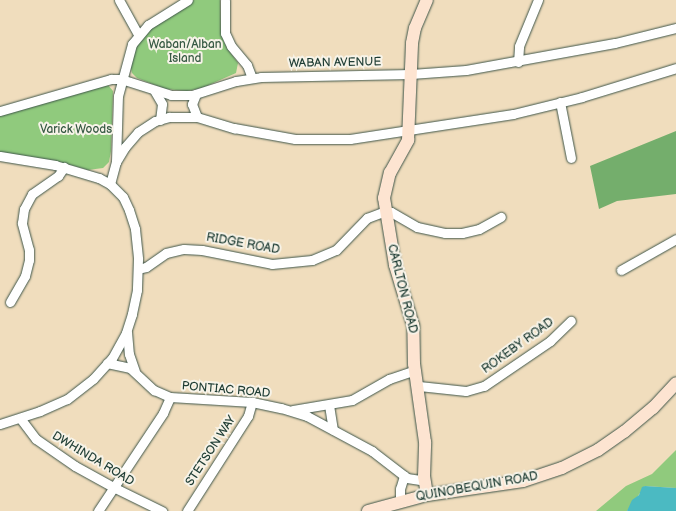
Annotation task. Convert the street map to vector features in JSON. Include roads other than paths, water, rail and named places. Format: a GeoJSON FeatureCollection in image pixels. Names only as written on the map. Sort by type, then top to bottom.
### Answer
{"type":"FeatureCollection","features":[{"type":"Feature","properties":{"kind":"street"},"geometry":{"type":"LineString","coordinates":[[119,0],[138,34]]}},
{"type":"Feature","properties":{"kind":"street"},"geometry":{"type":"LineString","coordinates":[[116,162],[116,121],[122,79],[129,50],[138,34],[188,0]]}},
{"type":"Feature","properties":{"kind":"street"},"geometry":{"type":"LineString","coordinates":[[225,0],[226,33],[231,46],[247,65],[252,78]]}},
{"type":"Feature","properties":{"kind":"street","name":"CARLTON ROAD"},"geometry":{"type":"LineString","coordinates":[[427,0],[413,35],[410,131],[407,145],[396,160],[388,180],[385,211],[394,265],[413,325],[416,370],[425,442],[424,481],[427,495]]}},
{"type":"Feature","properties":{"kind":"street"},"geometry":{"type":"LineString","coordinates":[[518,62],[519,46],[538,0]]}},
{"type":"Feature","properties":{"kind":"street","name":"WABAN AVENUE"},"geometry":{"type":"LineString","coordinates":[[0,112],[99,81],[122,79],[175,95],[196,94],[252,78],[411,74],[466,70],[615,44],[676,28]]}},
{"type":"Feature","properties":{"kind":"street"},"geometry":{"type":"LineString","coordinates":[[110,184],[116,162],[125,146],[138,132],[160,120],[176,116],[197,117],[256,132],[313,140],[350,139],[501,116],[560,102],[676,68]]}},
{"type":"Feature","properties":{"kind":"street"},"geometry":{"type":"LineString","coordinates":[[154,90],[162,106],[160,120]]}},
{"type":"Feature","properties":{"kind":"street"},"geometry":{"type":"LineString","coordinates":[[196,94],[192,104],[197,117]]}},
{"type":"Feature","properties":{"kind":"street"},"geometry":{"type":"LineString","coordinates":[[560,102],[571,158]]}},
{"type":"Feature","properties":{"kind":"street"},"geometry":{"type":"LineString","coordinates":[[0,156],[64,167],[99,178],[110,184],[123,197],[132,219],[137,238],[138,270],[136,298],[128,327],[116,352],[93,379],[74,394],[50,407],[0,424]]}},
{"type":"Feature","properties":{"kind":"street"},"geometry":{"type":"LineString","coordinates":[[10,302],[25,276],[29,260],[29,250],[22,223],[24,209],[32,194],[58,176],[64,167]]}},
{"type":"Feature","properties":{"kind":"street"},"geometry":{"type":"LineString","coordinates":[[385,211],[391,212],[417,227],[446,233],[479,229],[501,217]]}},
{"type":"Feature","properties":{"kind":"street","name":"RIDGE ROAD"},"geometry":{"type":"LineString","coordinates":[[138,270],[146,267],[166,253],[184,249],[202,250],[272,264],[312,260],[336,250],[367,218],[385,211]]}},
{"type":"Feature","properties":{"kind":"street"},"geometry":{"type":"LineString","coordinates":[[621,270],[676,238]]}},
{"type":"Feature","properties":{"kind":"street","name":"ROKEBY ROAD"},"geometry":{"type":"LineString","coordinates":[[419,386],[466,391],[484,386],[550,341],[571,321]]}},
{"type":"Feature","properties":{"kind":"street","name":"PONTIAC ROAD"},"geometry":{"type":"LineString","coordinates":[[128,327],[128,347],[135,371]]}},
{"type":"Feature","properties":{"kind":"street","name":"PONTIAC ROAD"},"geometry":{"type":"LineString","coordinates":[[107,363],[121,364],[135,371],[154,390],[170,397],[252,402],[290,410],[333,430],[372,452],[411,480],[424,481]]}},
{"type":"Feature","properties":{"kind":"street"},"geometry":{"type":"LineString","coordinates":[[290,410],[329,405],[358,398],[389,378],[416,370]]}},
{"type":"Feature","properties":{"kind":"street","name":"QUINOBEQUIN ROAD"},"geometry":{"type":"LineString","coordinates":[[368,511],[427,495],[523,481],[571,464],[598,450],[628,429],[676,383]]}},
{"type":"Feature","properties":{"kind":"street"},"geometry":{"type":"LineString","coordinates":[[98,511],[163,413],[170,397]]}},
{"type":"Feature","properties":{"kind":"street","name":"STETSON WAY"},"geometry":{"type":"LineString","coordinates":[[186,511],[248,416],[252,402]]}},
{"type":"Feature","properties":{"kind":"street"},"geometry":{"type":"LineString","coordinates":[[329,405],[333,430]]}},
{"type":"Feature","properties":{"kind":"street","name":"DWHINDA ROAD"},"geometry":{"type":"LineString","coordinates":[[20,418],[36,439],[113,487],[162,511]]}},
{"type":"Feature","properties":{"kind":"street"},"geometry":{"type":"LineString","coordinates":[[400,501],[400,489],[404,476]]}},
{"type":"Feature","properties":{"kind":"water"},"geometry":{"type":"Polygon","coordinates":[[[642,487],[676,488],[676,511],[627,511],[632,500],[639,495],[642,487]]]}},
{"type":"Feature","properties":{"kind":"park label","name":"Waban/Alban Island"},"geometry":{"type":"Point","coordinates":[185,52]}},
{"type":"Feature","properties":{"kind":"park label","name":"Varick Woods"},"geometry":{"type":"Point","coordinates":[76,130]}}]}
